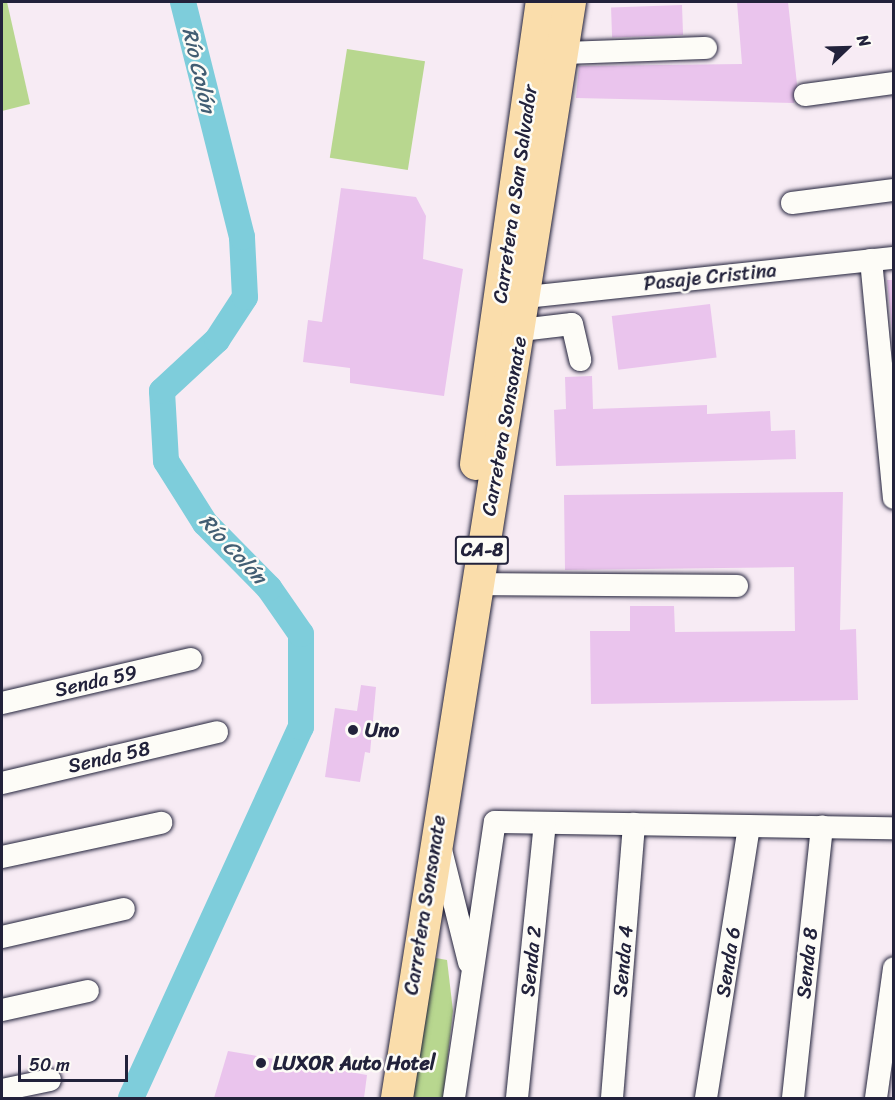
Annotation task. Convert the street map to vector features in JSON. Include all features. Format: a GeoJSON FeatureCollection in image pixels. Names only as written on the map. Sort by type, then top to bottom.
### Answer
{"type":"FeatureCollection","features":[{"type":"Feature","properties":{"kind":"highway","name":"Carretera a San Salvador"},"geometry":{"type":"LineString","coordinates":[[377,1098],[542,2]]}},
{"type":"Feature","properties":{"kind":"highway","name":"Carretera Sonsonate"},"geometry":{"type":"LineString","coordinates":[[397,1098],[436,830],[476,584],[527,297],[570,2]]}},
{"type":"Feature","properties":{"kind":"street"},"geometry":{"type":"LineString","coordinates":[[562,53],[706,48]]}},
{"type":"Feature","properties":{"kind":"street"},"geometry":{"type":"LineString","coordinates":[[805,95],[894,83]]}},
{"type":"Feature","properties":{"kind":"street"},"geometry":{"type":"LineString","coordinates":[[792,203],[894,190]]}},
{"type":"Feature","properties":{"kind":"street","name":"Pasaje Cristina"},"geometry":{"type":"LineString","coordinates":[[527,297],[894,258]]}},
{"type":"Feature","properties":{"kind":"street"},"geometry":{"type":"LineString","coordinates":[[871,260],[889,407],[894,498]]}},
{"type":"Feature","properties":{"kind":"street"},"geometry":{"type":"LineString","coordinates":[[521,330],[572,324],[580,360]]}},
{"type":"Feature","properties":{"kind":"street"},"geometry":{"type":"LineString","coordinates":[[476,584],[737,586]]}},
{"type":"Feature","properties":{"kind":"street","name":"Senda 59"},"geometry":{"type":"LineString","coordinates":[[2,703],[191,659]]}},
{"type":"Feature","properties":{"kind":"street","name":"Senda 58"},"geometry":{"type":"LineString","coordinates":[[2,783],[217,732]]}},
{"type":"Feature","properties":{"kind":"street"},"geometry":{"type":"LineString","coordinates":[[454,1098],[495,822],[894,828]]}},
{"type":"Feature","properties":{"kind":"street"},"geometry":{"type":"LineString","coordinates":[[2,857],[161,823]]}},
{"type":"Feature","properties":{"kind":"street","name":"Senda 2"},"geometry":{"type":"LineString","coordinates":[[518,1098],[545,823]]}},
{"type":"Feature","properties":{"kind":"street","name":"Senda 4"},"geometry":{"type":"LineString","coordinates":[[612,1098],[634,824]]}},
{"type":"Feature","properties":{"kind":"street","name":"Senda 6"},"geometry":{"type":"LineString","coordinates":[[706,1098],[749,826]]}},
{"type":"Feature","properties":{"kind":"street","name":"Senda 8"},"geometry":{"type":"LineString","coordinates":[[793,1098],[822,827]]}},
{"type":"Feature","properties":{"kind":"street"},"geometry":{"type":"LineString","coordinates":[[436,830],[472,978]]}},
{"type":"Feature","properties":{"kind":"street"},"geometry":{"type":"LineString","coordinates":[[2,937],[124,909]]}},
{"type":"Feature","properties":{"kind":"street"},"geometry":{"type":"LineString","coordinates":[[876,1098],[894,968]]}},
{"type":"Feature","properties":{"kind":"street"},"geometry":{"type":"LineString","coordinates":[[2,1010],[88,991]]}},
{"type":"Feature","properties":{"kind":"street"},"geometry":{"type":"LineString","coordinates":[[2,1090],[50,1080]]}},
{"type":"Feature","properties":{"kind":"green space"},"geometry":{"type":"Polygon","coordinates":[[[2,2],[7,2],[30,104],[2,111],[2,2]]]}},
{"type":"Feature","properties":{"kind":"green space"},"geometry":{"type":"Polygon","coordinates":[[[347,49],[425,61],[408,170],[330,158],[347,49]]]}},
{"type":"Feature","properties":{"kind":"green space"},"geometry":{"type":"Polygon","coordinates":[[[436,958],[447,960],[453,1011],[443,1098],[411,1098],[436,958]]]}},
{"type":"Feature","properties":{"kind":"building"},"geometry":{"type":"Polygon","coordinates":[[[737,2],[788,2],[797,84],[794,103],[576,98],[579,66],[742,64],[737,2]]]}},
{"type":"Feature","properties":{"kind":"building"},"geometry":{"type":"Polygon","coordinates":[[[682,5],[683,35],[612,37],[611,7],[682,5]]]}},
{"type":"Feature","properties":{"kind":"building"},"geometry":{"type":"Polygon","coordinates":[[[341,188],[416,197],[426,216],[423,259],[463,269],[444,396],[350,383],[350,368],[303,362],[308,320],[322,322],[341,188]]]}},
{"type":"Feature","properties":{"kind":"building"},"geometry":{"type":"Polygon","coordinates":[[[887,280],[894,280],[894,352],[887,280]]]}},
{"type":"Feature","properties":{"kind":"building"},"geometry":{"type":"Polygon","coordinates":[[[710,304],[717,358],[618,370],[612,316],[710,304]]]}},
{"type":"Feature","properties":{"kind":"building"},"geometry":{"type":"Polygon","coordinates":[[[592,376],[593,409],[707,405],[707,414],[770,411],[771,431],[795,430],[796,459],[556,466],[554,410],[566,409],[565,377],[592,376]]]}},
{"type":"Feature","properties":{"kind":"building"},"geometry":{"type":"Polygon","coordinates":[[[843,492],[840,630],[856,629],[858,700],[591,704],[590,631],[630,631],[630,606],[674,606],[675,632],[795,631],[794,567],[565,570],[564,495],[843,492]]]}},
{"type":"Feature","properties":{"kind":"building","name":"Uno"},"geometry":{"type":"Polygon","coordinates":[[[361,685],[376,687],[370,753],[365,752],[360,782],[325,777],[335,708],[357,711],[361,685]]]}},
{"type":"Feature","properties":{"kind":"building","name":"LUXOR Auto Hotel"},"geometry":{"type":"Polygon","coordinates":[[[228,1051],[367,1075],[364,1098],[214,1098],[228,1051]]]}},
{"type":"Feature","properties":{"kind":"waterway","name":"Río Colón"},"geometry":{"type":"LineString","coordinates":[[131,1098],[301,727],[301,634],[269,588],[205,523],[166,461],[162,391],[217,340],[245,297],[242,237],[183,2]]}},
{"type":"Feature","properties":{"kind":"place","name":"Uno"},"geometry":{"type":"Point","coordinates":[353,730]}},
{"type":"Feature","properties":{"kind":"place","name":"LUXOR Auto Hotel"},"geometry":{"type":"Point","coordinates":[261,1063]}}]}
